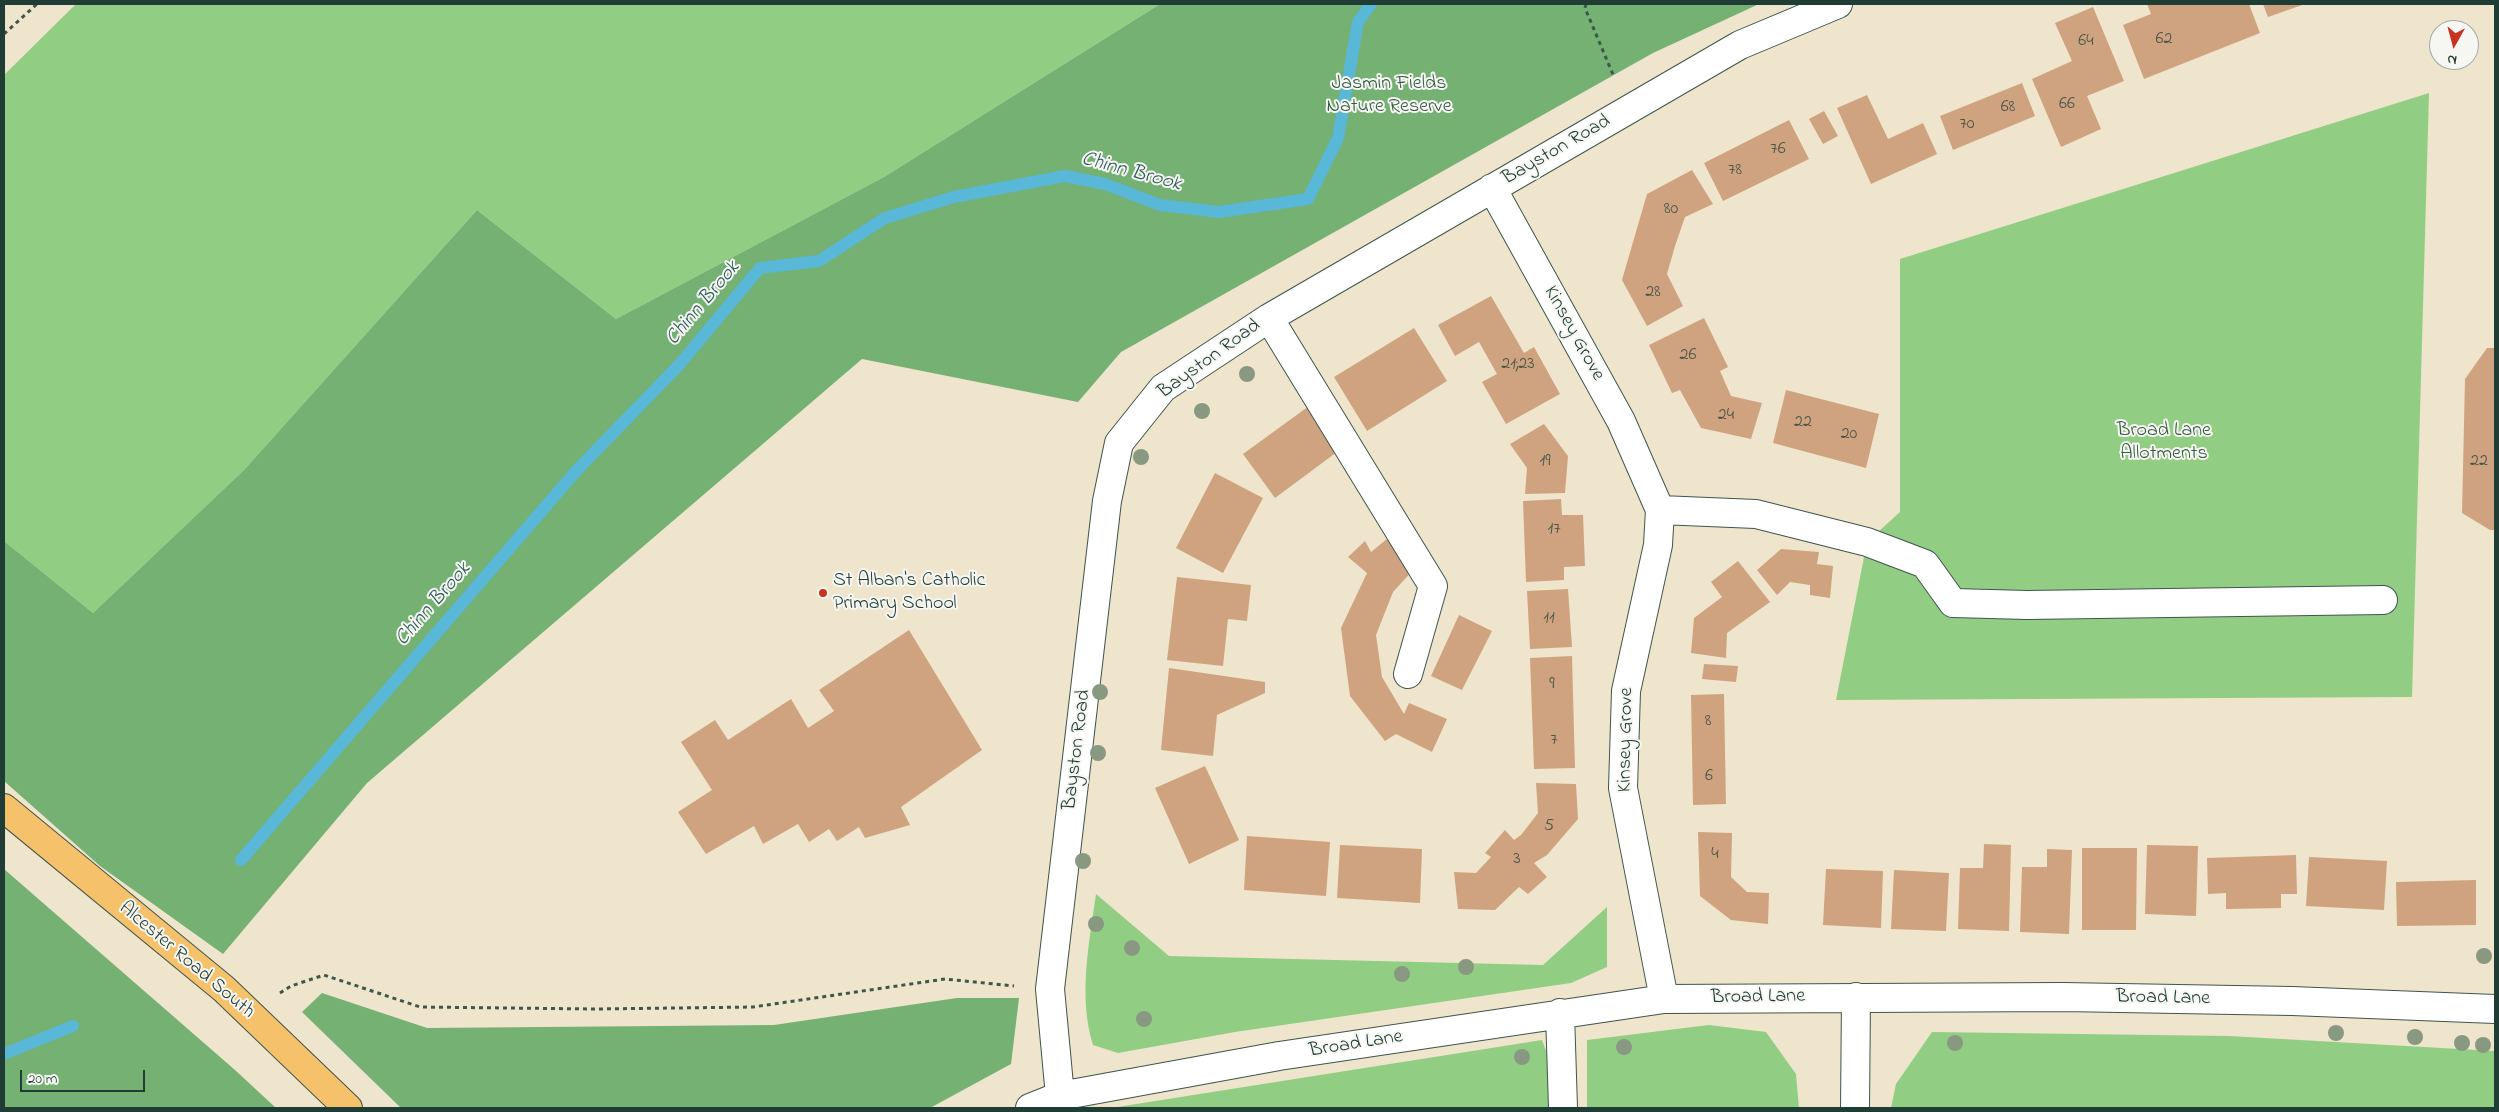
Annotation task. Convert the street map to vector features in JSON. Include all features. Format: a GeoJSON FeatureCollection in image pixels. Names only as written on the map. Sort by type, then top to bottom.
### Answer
{"type":"FeatureCollection","features":[{"type":"Feature","properties":{"kind":"highway","name":"Alcester Road South"},"geometry":{"type":"LineString","coordinates":[[10,814],[224,989],[348,1108]]}},
{"type":"Feature","properties":{"kind":"street","name":"Bayston Road"},"geometry":{"type":"LineString","coordinates":[[1060,1096],[1050,990],[1106,511],[1119,443],[1163,388],[1269,318],[1740,45],[1838,4]]}},
{"type":"Feature","properties":{"kind":"street","name":"Kinsey Grove"},"geometry":{"type":"LineString","coordinates":[[1492,188],[1621,421],[1660,510],[1658,546],[1626,691],[1623,788],[1664,1000]]}},
{"type":"Feature","properties":{"kind":"street"},"geometry":{"type":"LineString","coordinates":[[1269,318],[1432,586],[1408,674]]}},
{"type":"Feature","properties":{"kind":"street"},"geometry":{"type":"LineString","coordinates":[[1660,510],[1756,514],[1867,542],[1925,564],[1953,603],[2027,605],[2383,600]]}},
{"type":"Feature","properties":{"kind":"street"},"geometry":{"type":"LineString","coordinates":[[1855,1108],[1856,997]]}},
{"type":"Feature","properties":{"kind":"street","name":"Broad Lane"},"geometry":{"type":"LineString","coordinates":[[1030,1108],[1060,1096],[1279,1056],[1664,1000],[1856,997],[2063,997],[2292,1001],[2495,1009]]}},
{"type":"Feature","properties":{"kind":"street"},"geometry":{"type":"LineString","coordinates":[[1560,1014],[1563,1108]]}},
{"type":"Feature","properties":{"kind":"path"},"geometry":{"type":"LineString","coordinates":[[4,34],[37,4]]}},
{"type":"Feature","properties":{"kind":"path"},"geometry":{"type":"LineString","coordinates":[[1586,4],[1585,8],[1628,110]]}},
{"type":"Feature","properties":{"kind":"path"},"geometry":{"type":"LineString","coordinates":[[248,1012],[291,986],[324,975],[420,1007],[753,1007],[945,980],[1050,990]]}},
{"type":"Feature","properties":{"kind":"green space"},"geometry":{"type":"Polygon","coordinates":[[[76,4],[1160,4],[884,177],[616,319],[477,210],[244,470],[93,613],[4,541],[4,75],[76,4]]]}},
{"type":"Feature","properties":{"kind":"green space","name":"Jasmin Fields Nature Reserve"},"geometry":{"type":"Polygon","coordinates":[[[1160,4],[1759,4],[1653,53],[1121,352],[1078,402],[862,359],[367,783],[223,954],[100,866],[4,781],[4,541],[93,613],[244,470],[477,210],[616,319],[884,177],[1160,4]]]}},
{"type":"Feature","properties":{"kind":"green space","name":"Broad Lane Allotments"},"geometry":{"type":"Polygon","coordinates":[[[2429,93],[2412,697],[1836,700],[1867,542],[1900,512],[1900,259],[2429,93]]]}},
{"type":"Feature","properties":{"kind":"green space"},"geometry":{"type":"Polygon","coordinates":[[[4,869],[235,1070],[276,1108],[4,1108],[4,869]]]}},
{"type":"Feature","properties":{"kind":"green space"},"geometry":{"type":"Polygon","coordinates":[[[1096,894],[1169,956],[1543,965],[1607,907],[1607,967],[1571,983],[1235,1032],[1118,1053],[1093,1045],[1086,1008],[1086,970],[1096,894]]]}},
{"type":"Feature","properties":{"kind":"green space"},"geometry":{"type":"Polygon","coordinates":[[[322,993],[427,1028],[774,1025],[957,998],[1019,998],[1011,1064],[930,1108],[401,1108],[302,1012],[322,993]]]}},
{"type":"Feature","properties":{"kind":"green space"},"geometry":{"type":"Polygon","coordinates":[[[1709,1025],[1766,1032],[1796,1074],[1799,1108],[1587,1108],[1587,1040],[1709,1025]]]}},
{"type":"Feature","properties":{"kind":"green space"},"geometry":{"type":"Polygon","coordinates":[[[1932,1032],[2229,1036],[2495,1051],[2495,1108],[1891,1108],[1896,1084],[1932,1032]]]}},
{"type":"Feature","properties":{"kind":"green space"},"geometry":{"type":"Polygon","coordinates":[[[1542,1040],[1548,1056],[1551,1108],[1111,1108],[1542,1040]]]}},
{"type":"Feature","properties":{"kind":"building"},"geometry":{"type":"Polygon","coordinates":[[[2147,4],[2249,4],[2260,33],[2144,79],[2123,25],[2151,14],[2147,4]]]}},
{"type":"Feature","properties":{"kind":"building"},"geometry":{"type":"Polygon","coordinates":[[[2263,4],[2305,4],[2268,17],[2263,4]]]}},
{"type":"Feature","properties":{"kind":"building"},"geometry":{"type":"Polygon","coordinates":[[[2093,7],[2124,81],[2087,96],[2101,129],[2061,147],[2032,79],[2072,61],[2055,23],[2093,7]]]}},
{"type":"Feature","properties":{"kind":"building"},"geometry":{"type":"Polygon","coordinates":[[[2022,83],[2035,116],[1953,150],[1940,116],[2022,83]]]}},
{"type":"Feature","properties":{"kind":"building"},"geometry":{"type":"Polygon","coordinates":[[[1867,95],[1888,139],[1923,123],[1937,154],[1871,184],[1837,108],[1867,95]]]}},
{"type":"Feature","properties":{"kind":"building"},"geometry":{"type":"Polygon","coordinates":[[[1824,111],[1838,136],[1823,144],[1809,119],[1824,111]]]}},
{"type":"Feature","properties":{"kind":"building"},"geometry":{"type":"Polygon","coordinates":[[[1789,120],[1809,159],[1723,201],[1704,163],[1789,120]]]}},
{"type":"Feature","properties":{"kind":"building"},"geometry":{"type":"Polygon","coordinates":[[[1692,170],[1713,204],[1685,217],[1675,246],[1667,274],[1683,306],[1647,326],[1622,280],[1647,194],[1692,170]]]}},
{"type":"Feature","properties":{"kind":"building"},"geometry":{"type":"Polygon","coordinates":[[[1491,296],[1524,353],[1534,347],[1560,394],[1506,424],[1482,382],[1497,374],[1479,342],[1455,356],[1438,325],[1491,296]]]}},
{"type":"Feature","properties":{"kind":"building"},"geometry":{"type":"Polygon","coordinates":[[[1704,318],[1728,367],[1720,371],[1731,396],[1762,403],[1751,439],[1701,428],[1680,390],[1672,393],[1649,345],[1704,318]]]}},
{"type":"Feature","properties":{"kind":"building"},"geometry":{"type":"Polygon","coordinates":[[[1414,328],[1447,381],[1367,431],[1334,377],[1414,328]]]}},
{"type":"Feature","properties":{"kind":"building"},"geometry":{"type":"Polygon","coordinates":[[[2487,348],[2495,348],[2495,530],[2490,530],[2462,513],[2465,379],[2487,348]]]}},
{"type":"Feature","properties":{"kind":"building"},"geometry":{"type":"Polygon","coordinates":[[[1786,390],[1879,414],[1866,468],[1773,443],[1786,390]]]}},
{"type":"Feature","properties":{"kind":"building"},"geometry":{"type":"Polygon","coordinates":[[[1309,406],[1341,449],[1275,498],[1243,454],[1309,406]]]}},
{"type":"Feature","properties":{"kind":"building"},"geometry":{"type":"Polygon","coordinates":[[[1544,424],[1568,456],[1565,493],[1525,494],[1527,468],[1510,444],[1544,424]]]}},
{"type":"Feature","properties":{"kind":"building"},"geometry":{"type":"Polygon","coordinates":[[[1215,473],[1263,498],[1223,573],[1176,548],[1215,473]]]}},
{"type":"Feature","properties":{"kind":"building"},"geometry":{"type":"Polygon","coordinates":[[[1561,499],[1562,515],[1583,515],[1585,566],[1564,567],[1564,580],[1526,582],[1523,501],[1561,499]]]}},
{"type":"Feature","properties":{"kind":"building"},"geometry":{"type":"Polygon","coordinates":[[[1393,534],[1414,569],[1393,592],[1376,635],[1382,677],[1404,714],[1409,703],[1447,719],[1432,752],[1396,734],[1385,741],[1350,696],[1341,628],[1367,573],[1348,557],[1365,541],[1371,552],[1393,534]]]}},
{"type":"Feature","properties":{"kind":"building"},"geometry":{"type":"Polygon","coordinates":[[[1781,549],[1819,552],[1817,564],[1833,566],[1830,598],[1810,595],[1810,585],[1790,582],[1777,595],[1757,570],[1781,549]]]}},
{"type":"Feature","properties":{"kind":"building"},"geometry":{"type":"Polygon","coordinates":[[[1738,561],[1770,602],[1727,633],[1726,658],[1691,653],[1694,618],[1722,597],[1711,582],[1738,561]]]}},
{"type":"Feature","properties":{"kind":"building"},"geometry":{"type":"Polygon","coordinates":[[[1177,577],[1251,585],[1247,621],[1228,619],[1223,666],[1167,660],[1177,577]]]}},
{"type":"Feature","properties":{"kind":"building"},"geometry":{"type":"Polygon","coordinates":[[[1568,589],[1572,647],[1530,649],[1527,591],[1568,589]]]}},
{"type":"Feature","properties":{"kind":"building"},"geometry":{"type":"Polygon","coordinates":[[[1459,615],[1492,631],[1462,690],[1431,676],[1459,615]]]}},
{"type":"Feature","properties":{"kind":"building"},"geometry":{"type":"Polygon","coordinates":[[[909,630],[982,750],[901,807],[910,825],[865,838],[859,827],[837,841],[829,829],[809,842],[798,824],[763,844],[754,826],[706,854],[678,812],[712,790],[681,742],[715,720],[728,740],[791,699],[808,728],[834,711],[819,690],[909,630]]]}},
{"type":"Feature","properties":{"kind":"building"},"geometry":{"type":"Polygon","coordinates":[[[1572,656],[1575,768],[1534,769],[1530,658],[1572,656]]]}},
{"type":"Feature","properties":{"kind":"building"},"geometry":{"type":"Polygon","coordinates":[[[1704,664],[1738,666],[1736,682],[1702,679],[1704,664]]]}},
{"type":"Feature","properties":{"kind":"building"},"geometry":{"type":"Polygon","coordinates":[[[1169,668],[1265,682],[1265,693],[1217,715],[1213,756],[1161,750],[1169,668]]]}},
{"type":"Feature","properties":{"kind":"building"},"geometry":{"type":"Polygon","coordinates":[[[1724,694],[1726,804],[1693,805],[1691,695],[1724,694]]]}},
{"type":"Feature","properties":{"kind":"building"},"geometry":{"type":"Polygon","coordinates":[[[1205,766],[1239,840],[1189,864],[1155,788],[1205,766]]]}},
{"type":"Feature","properties":{"kind":"building"},"geometry":{"type":"Polygon","coordinates":[[[1536,783],[1576,784],[1578,819],[1547,855],[1534,863],[1547,877],[1528,894],[1519,887],[1495,910],[1458,909],[1454,872],[1476,873],[1491,857],[1485,853],[1505,830],[1514,840],[1521,835],[1538,813],[1536,783]]]}},
{"type":"Feature","properties":{"kind":"building"},"geometry":{"type":"Polygon","coordinates":[[[1698,832],[1732,833],[1731,877],[1747,892],[1769,893],[1768,924],[1731,920],[1700,896],[1698,832]]]}},
{"type":"Feature","properties":{"kind":"building"},"geometry":{"type":"Polygon","coordinates":[[[1247,836],[1330,842],[1326,896],[1244,890],[1247,836]]]}},
{"type":"Feature","properties":{"kind":"building"},"geometry":{"type":"Polygon","coordinates":[[[1984,844],[2011,845],[2009,931],[1958,929],[1960,868],[1983,868],[1984,844]]]}},
{"type":"Feature","properties":{"kind":"building"},"geometry":{"type":"Polygon","coordinates":[[[1340,845],[1422,849],[1420,903],[1337,898],[1340,845]]]}},
{"type":"Feature","properties":{"kind":"building"},"geometry":{"type":"Polygon","coordinates":[[[2147,845],[2198,846],[2196,916],[2145,914],[2147,845]]]}},
{"type":"Feature","properties":{"kind":"building"},"geometry":{"type":"Polygon","coordinates":[[[2082,848],[2137,848],[2136,930],[2082,930],[2082,848]]]}},
{"type":"Feature","properties":{"kind":"building"},"geometry":{"type":"Polygon","coordinates":[[[2047,849],[2072,850],[2069,934],[2020,932],[2022,867],[2047,867],[2047,849]]]}},
{"type":"Feature","properties":{"kind":"building"},"geometry":{"type":"Polygon","coordinates":[[[2296,855],[2297,894],[2281,894],[2281,908],[2226,909],[2226,893],[2208,894],[2207,858],[2296,855]]]}},
{"type":"Feature","properties":{"kind":"building"},"geometry":{"type":"Polygon","coordinates":[[[2309,857],[2387,861],[2384,910],[2306,906],[2309,857]]]}},
{"type":"Feature","properties":{"kind":"building"},"geometry":{"type":"Polygon","coordinates":[[[1826,869],[1883,871],[1881,928],[1823,925],[1826,869]]]}},
{"type":"Feature","properties":{"kind":"building"},"geometry":{"type":"Polygon","coordinates":[[[1894,870],[1949,873],[1946,931],[1891,929],[1894,870]]]}},
{"type":"Feature","properties":{"kind":"building"},"geometry":{"type":"Polygon","coordinates":[[[2476,880],[2476,925],[2397,926],[2396,882],[2476,880]]]}},
{"type":"Feature","properties":{"kind":"waterway","name":"Chinn Brook"},"geometry":{"type":"LineString","coordinates":[[241,860],[577,470],[679,365],[760,268],[819,261],[885,218],[954,197],[1065,176],[1105,184],[1160,205],[1219,212],[1308,199],[1338,138],[1358,22],[1371,4]]}},
{"type":"Feature","properties":{"kind":"waterway","name":"Chinn Brook"},"geometry":{"type":"LineString","coordinates":[[4,1054],[73,1026]]}},
{"type":"Feature","properties":{"kind":"place","name":"St Alban's Catholic Primary School"},"geometry":{"type":"Point","coordinates":[823,593]}}]}
